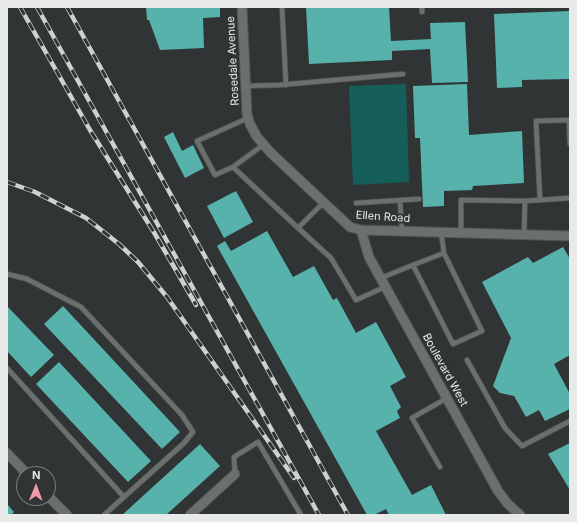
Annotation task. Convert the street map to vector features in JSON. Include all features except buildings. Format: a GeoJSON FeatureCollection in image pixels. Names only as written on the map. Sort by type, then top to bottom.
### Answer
{"type":"FeatureCollection","features":[{"type":"Feature","properties":{"kind":"street","name":"Rosedale Avenue"},"geometry":{"type":"LineString","coordinates":[[242,7],[248,116]]}},
{"type":"Feature","properties":{"kind":"street","name":"Ellen Road"},"geometry":{"type":"LineString","coordinates":[[248,116],[257,137],[263,145],[350,227],[361,230],[570,236]]}},
{"type":"Feature","properties":{"kind":"street","name":"Boulevard West"},"geometry":{"type":"LineString","coordinates":[[361,230],[369,257],[498,491],[507,503],[520,515]]}},
{"type":"Feature","properties":{"kind":"street"},"geometry":{"type":"LineString","coordinates":[[7,453],[19,466]]}},
{"type":"Feature","properties":{"kind":"street"},"geometry":{"type":"LineString","coordinates":[[190,515],[235,474]]}},
{"type":"Feature","properties":{"kind":"street"},"geometry":{"type":"LineString","coordinates":[[56,504],[67,515]]}},
{"type":"Feature","properties":{"kind":"lane"},"geometry":{"type":"LineString","coordinates":[[282,7],[286,85]]}},
{"type":"Feature","properties":{"kind":"lane"},"geometry":{"type":"LineString","coordinates":[[246,86],[286,85],[403,74]]}},
{"type":"Feature","properties":{"kind":"lane"},"geometry":{"type":"LineString","coordinates":[[248,116],[197,141],[215,175],[233,167],[263,145]]}},
{"type":"Feature","properties":{"kind":"lane"},"geometry":{"type":"LineString","coordinates":[[540,200],[536,121],[569,120],[570,144]]}},
{"type":"Feature","properties":{"kind":"lane"},"geometry":{"type":"LineString","coordinates":[[233,167],[331,258],[356,300],[385,287]]}},
{"type":"Feature","properties":{"kind":"lane"},"geometry":{"type":"LineString","coordinates":[[461,233],[461,200],[525,201],[570,198]]}},
{"type":"Feature","properties":{"kind":"lane"},"geometry":{"type":"LineString","coordinates":[[356,203],[419,199]]}},
{"type":"Feature","properties":{"kind":"lane"},"geometry":{"type":"LineString","coordinates":[[400,200],[402,231]]}},
{"type":"Feature","properties":{"kind":"lane"},"geometry":{"type":"LineString","coordinates":[[524,234],[525,201]]}},
{"type":"Feature","properties":{"kind":"lane"},"geometry":{"type":"LineString","coordinates":[[298,228],[323,203]]}},
{"type":"Feature","properties":{"kind":"lane"},"geometry":{"type":"LineString","coordinates":[[413,265],[453,344],[482,331],[444,253],[441,232]]}},
{"type":"Feature","properties":{"kind":"lane"},"geometry":{"type":"LineString","coordinates":[[381,278],[444,253]]}},
{"type":"Feature","properties":{"kind":"lane"},"geometry":{"type":"LineString","coordinates":[[7,274],[28,279],[81,307],[182,415],[193,432],[184,443],[104,515]]}},
{"type":"Feature","properties":{"kind":"lane"},"geometry":{"type":"LineString","coordinates":[[467,360],[505,428],[522,446],[570,421]]}},
{"type":"Feature","properties":{"kind":"lane"},"geometry":{"type":"LineString","coordinates":[[7,368],[124,497]]}},
{"type":"Feature","properties":{"kind":"lane"},"geometry":{"type":"LineString","coordinates":[[440,467],[412,418],[447,398]]}},
{"type":"Feature","properties":{"kind":"lane"},"geometry":{"type":"LineString","coordinates":[[235,474],[234,458],[258,442],[301,515]]}},
{"type":"Feature","properties":{"kind":"shaded area"},"geometry":{"type":"Polygon","coordinates":[[[406,84],[409,182],[353,185],[349,86],[406,84]]]}},
{"type":"Feature","properties":{"kind":"railway"},"geometry":{"type":"LineString","coordinates":[[20,7],[90,130],[155,234],[196,305]]}},
{"type":"Feature","properties":{"kind":"railway"},"geometry":{"type":"LineString","coordinates":[[37,7],[319,515]]}},
{"type":"Feature","properties":{"kind":"railway"},"geometry":{"type":"LineString","coordinates":[[67,7],[348,515]]}},
{"type":"Feature","properties":{"kind":"railway"},"geometry":{"type":"LineString","coordinates":[[7,182],[35,192],[86,218],[119,244],[138,262],[167,297],[294,478]]}}]}
